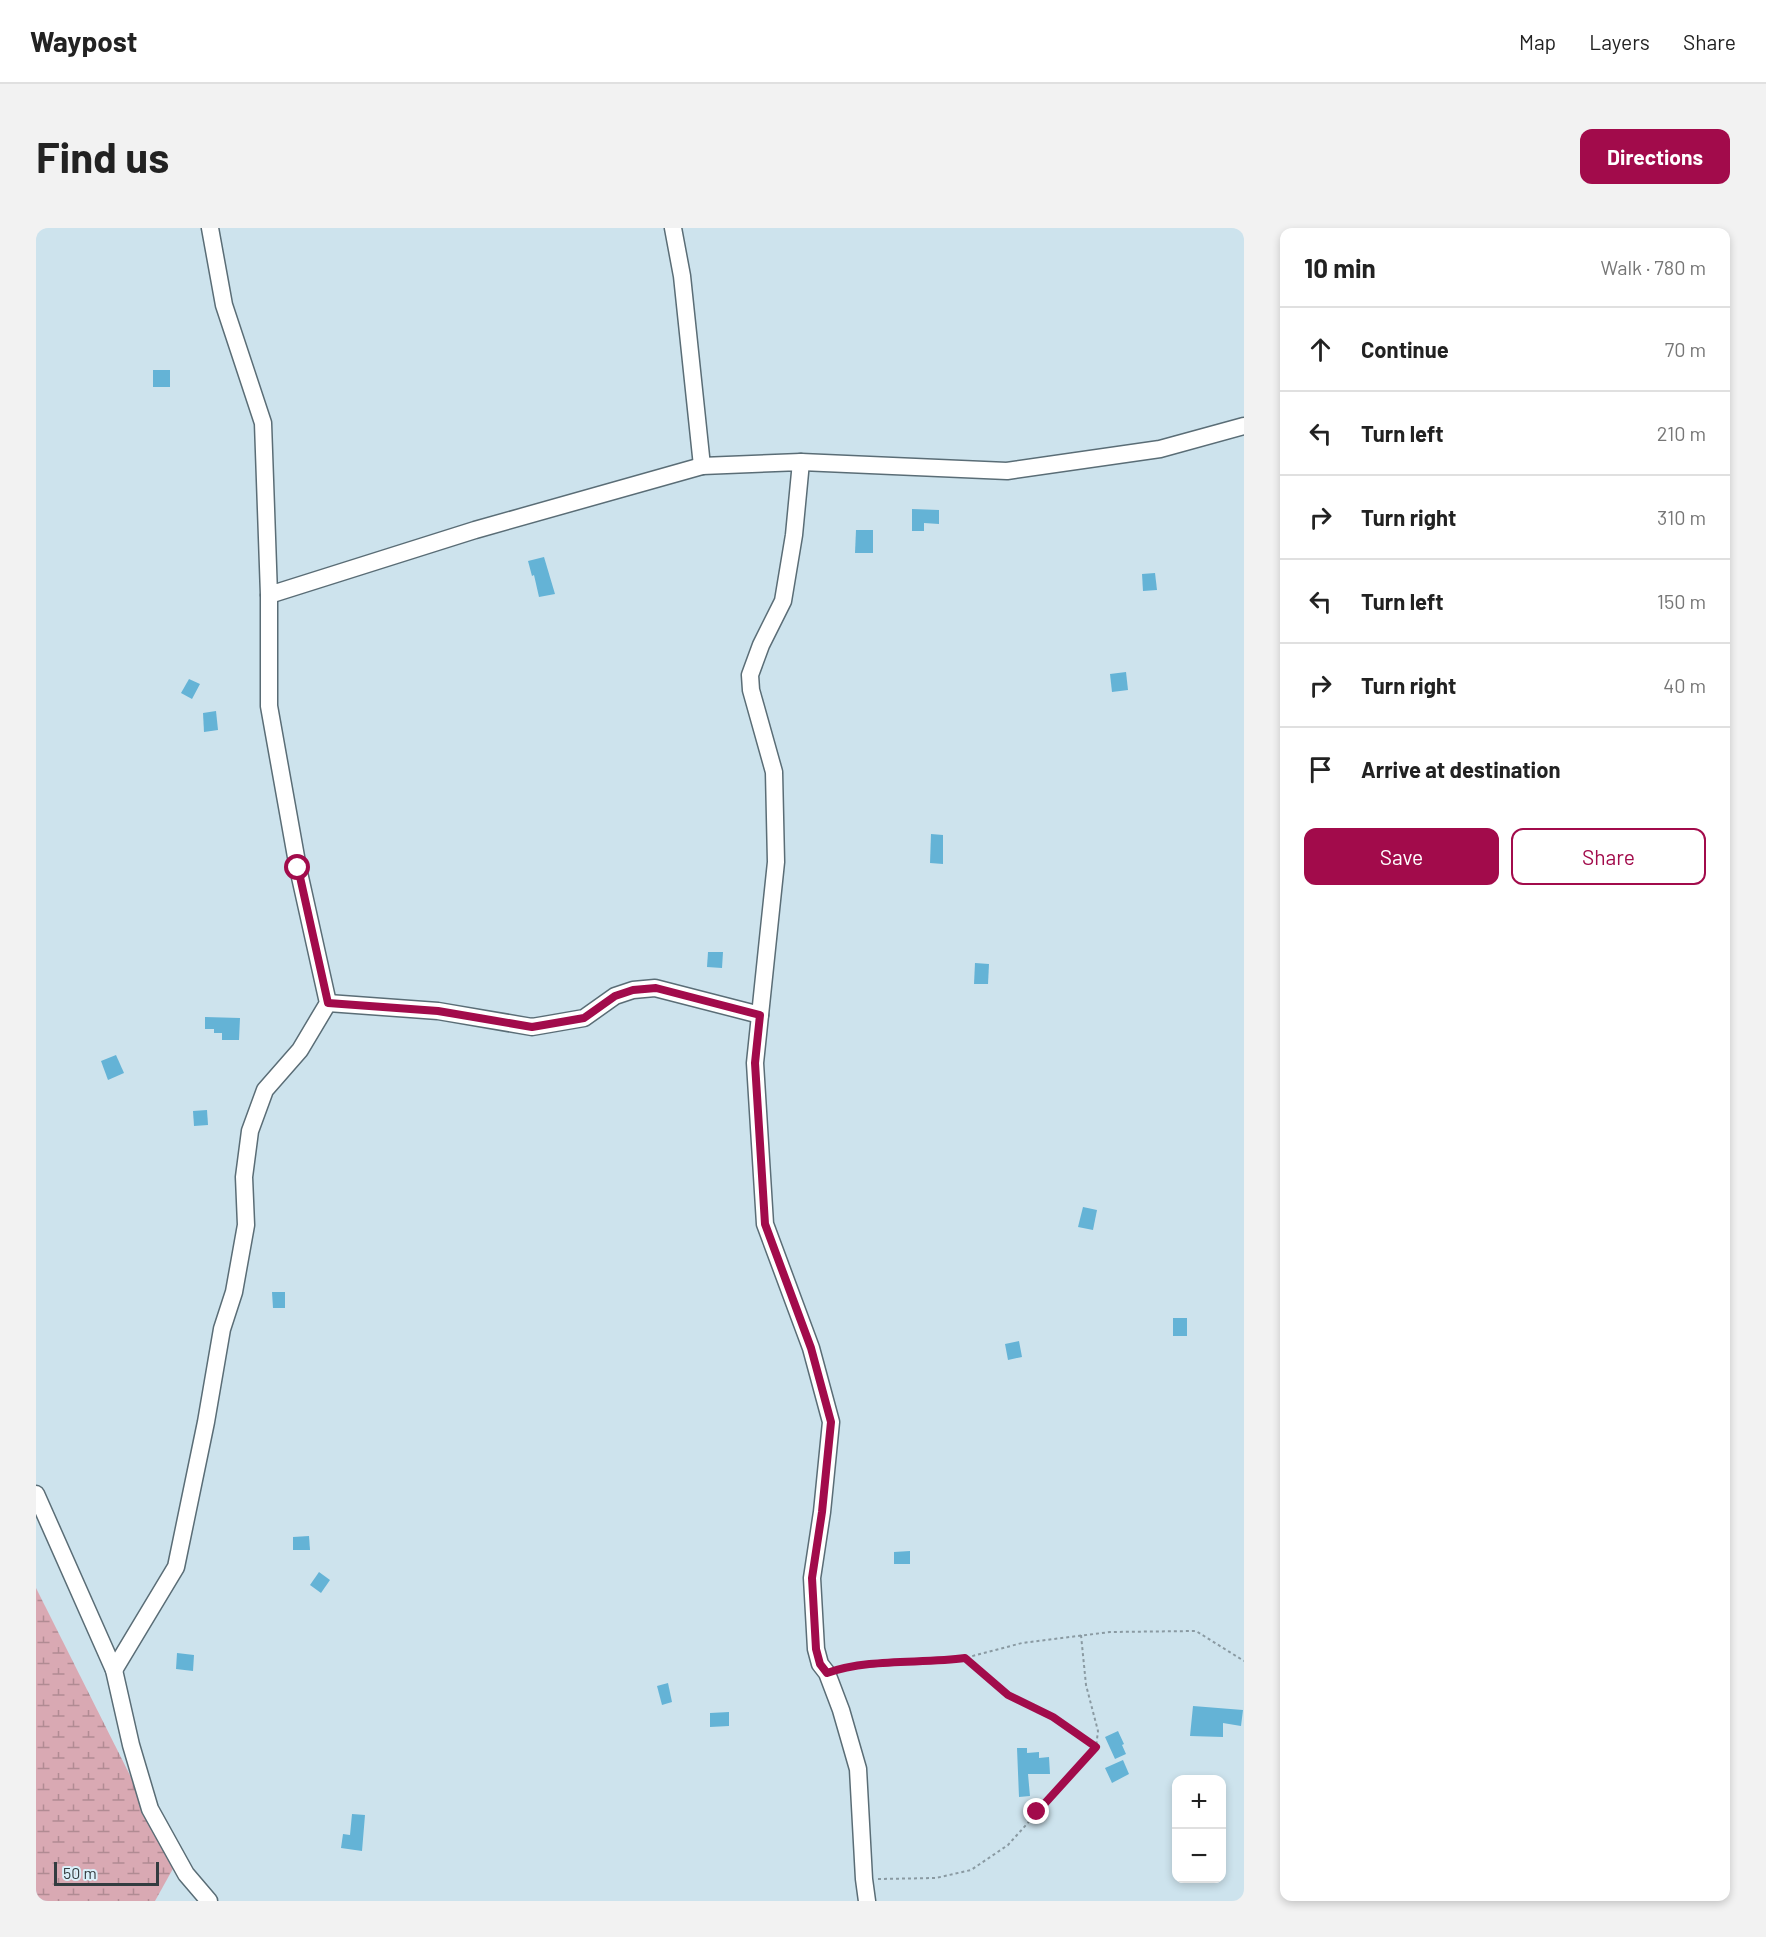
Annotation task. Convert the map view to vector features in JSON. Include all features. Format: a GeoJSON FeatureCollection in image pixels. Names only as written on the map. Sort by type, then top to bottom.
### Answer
{"type":"FeatureCollection","features":[{"type":"Feature","properties":{"kind":"street"},"geometry":{"type":"LineString","coordinates":[[114,1670],[176,1568],[206,1422],[222,1329],[234,1292],[246,1225],[244,1177],[250,1131],[265,1090],[300,1050],[328,1003],[298,868],[268,706],[269,595],[263,423],[224,305],[210,228]]}},
{"type":"Feature","properties":{"kind":"street"},"geometry":{"type":"LineString","coordinates":[[673,228],[682,276],[702,466]]}},
{"type":"Feature","properties":{"kind":"street"},"geometry":{"type":"LineString","coordinates":[[269,595],[475,530],[702,466],[801,462],[1007,471],[1160,449],[1244,426]]}},
{"type":"Feature","properties":{"kind":"street"},"geometry":{"type":"LineString","coordinates":[[801,462],[794,535],[783,601],[761,645],[750,675],[751,690],[774,772],[776,862],[755,1063],[765,1224],[811,1348],[831,1422],[822,1512],[812,1578],[816,1649],[820,1664],[827,1673],[841,1710],[858,1769],[867,1901]]}},
{"type":"Feature","properties":{"kind":"street"},"geometry":{"type":"LineString","coordinates":[[328,1003],[438,1011],[532,1027],[584,1018],[615,996],[633,990],[656,988],[760,1015]]}},
{"type":"Feature","properties":{"kind":"street"},"geometry":{"type":"LineString","coordinates":[[36,1494],[114,1670],[131,1745],[150,1809],[186,1874],[209,1901]]}},
{"type":"Feature","properties":{"kind":"path"},"geometry":{"type":"LineString","coordinates":[[827,1673],[846,1666],[934,1662],[965,1658],[1022,1643],[1110,1632],[1196,1631],[1244,1661]]}},
{"type":"Feature","properties":{"kind":"path"},"geometry":{"type":"LineString","coordinates":[[864,1880],[936,1878],[971,1870],[1008,1845],[1096,1747],[1098,1731],[1086,1685],[1081,1635]]}},
{"type":"Feature","properties":{"kind":"path"},"geometry":{"type":"LineString","coordinates":[[965,1658],[1008,1695],[1053,1717],[1096,1747]]}},
{"type":"Feature","properties":{"kind":"green space"},"geometry":{"type":"Polygon","coordinates":[[[36,1588],[175,1865],[155,1901],[36,1901],[36,1588]]]}},
{"type":"Feature","properties":{"kind":"building"},"geometry":{"type":"Polygon","coordinates":[[[153,370],[170,370],[170,387],[153,387],[153,370]]]}},
{"type":"Feature","properties":{"kind":"building"},"geometry":{"type":"Polygon","coordinates":[[[912,509],[939,510],[939,524],[924,523],[924,531],[912,531],[912,509]]]}},
{"type":"Feature","properties":{"kind":"building"},"geometry":{"type":"Polygon","coordinates":[[[856,530],[873,530],[873,553],[855,553],[856,530]]]}},
{"type":"Feature","properties":{"kind":"building"},"geometry":{"type":"Polygon","coordinates":[[[544,557],[555,594],[539,597],[528,561],[544,557]]]}},
{"type":"Feature","properties":{"kind":"building"},"geometry":{"type":"Polygon","coordinates":[[[1155,573],[1157,590],[1143,591],[1142,574],[1155,573]]]}},
{"type":"Feature","properties":{"kind":"building"},"geometry":{"type":"Polygon","coordinates":[[[1126,672],[1128,690],[1112,692],[1110,674],[1126,672]]]}},
{"type":"Feature","properties":{"kind":"building"},"geometry":{"type":"Polygon","coordinates":[[[189,679],[200,684],[192,699],[181,693],[189,679]]]}},
{"type":"Feature","properties":{"kind":"building"},"geometry":{"type":"Polygon","coordinates":[[[216,711],[218,730],[204,732],[203,713],[216,711]]]}},
{"type":"Feature","properties":{"kind":"building"},"geometry":{"type":"Polygon","coordinates":[[[931,834],[943,835],[943,864],[930,863],[931,834]]]}},
{"type":"Feature","properties":{"kind":"building"},"geometry":{"type":"Polygon","coordinates":[[[708,952],[723,952],[722,968],[707,967],[708,952]]]}},
{"type":"Feature","properties":{"kind":"building"},"geometry":{"type":"Polygon","coordinates":[[[975,963],[989,964],[988,984],[974,984],[975,963]]]}},
{"type":"Feature","properties":{"kind":"building"},"geometry":{"type":"Polygon","coordinates":[[[205,1017],[240,1018],[239,1040],[222,1040],[222,1033],[214,1033],[214,1029],[205,1029],[205,1017]]]}},
{"type":"Feature","properties":{"kind":"building"},"geometry":{"type":"Polygon","coordinates":[[[116,1055],[124,1073],[108,1080],[101,1061],[116,1055]]]}},
{"type":"Feature","properties":{"kind":"building"},"geometry":{"type":"Polygon","coordinates":[[[207,1110],[208,1125],[194,1126],[193,1111],[207,1110]]]}},
{"type":"Feature","properties":{"kind":"building"},"geometry":{"type":"Polygon","coordinates":[[[1083,1207],[1097,1210],[1093,1230],[1078,1227],[1083,1207]]]}},
{"type":"Feature","properties":{"kind":"building"},"geometry":{"type":"Polygon","coordinates":[[[272,1292],[285,1292],[285,1308],[273,1308],[272,1292]]]}},
{"type":"Feature","properties":{"kind":"building"},"geometry":{"type":"Polygon","coordinates":[[[1173,1318],[1187,1318],[1187,1336],[1173,1336],[1173,1318]]]}},
{"type":"Feature","properties":{"kind":"building"},"geometry":{"type":"Polygon","coordinates":[[[1019,1341],[1022,1357],[1008,1360],[1005,1344],[1019,1341]]]}},
{"type":"Feature","properties":{"kind":"building"},"geometry":{"type":"Polygon","coordinates":[[[309,1536],[310,1550],[293,1550],[293,1537],[309,1536]]]}},
{"type":"Feature","properties":{"kind":"building"},"geometry":{"type":"Polygon","coordinates":[[[910,1551],[910,1564],[894,1564],[894,1552],[910,1551]]]}},
{"type":"Feature","properties":{"kind":"building"},"geometry":{"type":"Polygon","coordinates":[[[319,1572],[330,1580],[321,1593],[310,1585],[319,1572]]]}},
{"type":"Feature","properties":{"kind":"building"},"geometry":{"type":"Polygon","coordinates":[[[177,1653],[194,1655],[193,1671],[176,1669],[177,1653]]]}},
{"type":"Feature","properties":{"kind":"building"},"geometry":{"type":"Polygon","coordinates":[[[668,1683],[672,1702],[662,1705],[657,1686],[668,1683]]]}},
{"type":"Feature","properties":{"kind":"building"},"geometry":{"type":"Polygon","coordinates":[[[1193,1706],[1243,1710],[1241,1726],[1223,1723],[1223,1737],[1190,1736],[1193,1706]]]}},
{"type":"Feature","properties":{"kind":"building"},"geometry":{"type":"Polygon","coordinates":[[[729,1712],[729,1726],[710,1727],[710,1713],[729,1712]]]}},
{"type":"Feature","properties":{"kind":"building"},"geometry":{"type":"Polygon","coordinates":[[[1118,1731],[1126,1754],[1115,1759],[1105,1737],[1118,1731]]]}},
{"type":"Feature","properties":{"kind":"building"},"geometry":{"type":"Polygon","coordinates":[[[1017,1748],[1027,1748],[1027,1753],[1039,1752],[1039,1758],[1049,1757],[1050,1774],[1028,1774],[1030,1796],[1019,1797],[1017,1748]]]}},
{"type":"Feature","properties":{"kind":"building"},"geometry":{"type":"Polygon","coordinates":[[[1123,1760],[1129,1774],[1112,1783],[1105,1768],[1123,1760]]]}},
{"type":"Feature","properties":{"kind":"building"},"geometry":{"type":"Polygon","coordinates":[[[352,1814],[365,1815],[362,1851],[341,1848],[343,1834],[350,1835],[352,1814]]]}},
{"type":"Feature","properties":{"kind":"route"},"geometry":{"type":"LineString","coordinates":[[298,868],[328,1003],[438,1011],[532,1027],[584,1018],[615,996],[633,990],[656,988],[760,1015],[755,1063],[765,1224],[811,1348],[831,1422],[822,1512],[812,1578],[816,1649],[820,1664],[827,1673],[846,1666],[934,1662],[965,1658],[1008,1695],[1053,1717],[1096,1747],[1037,1812]]}}]}
